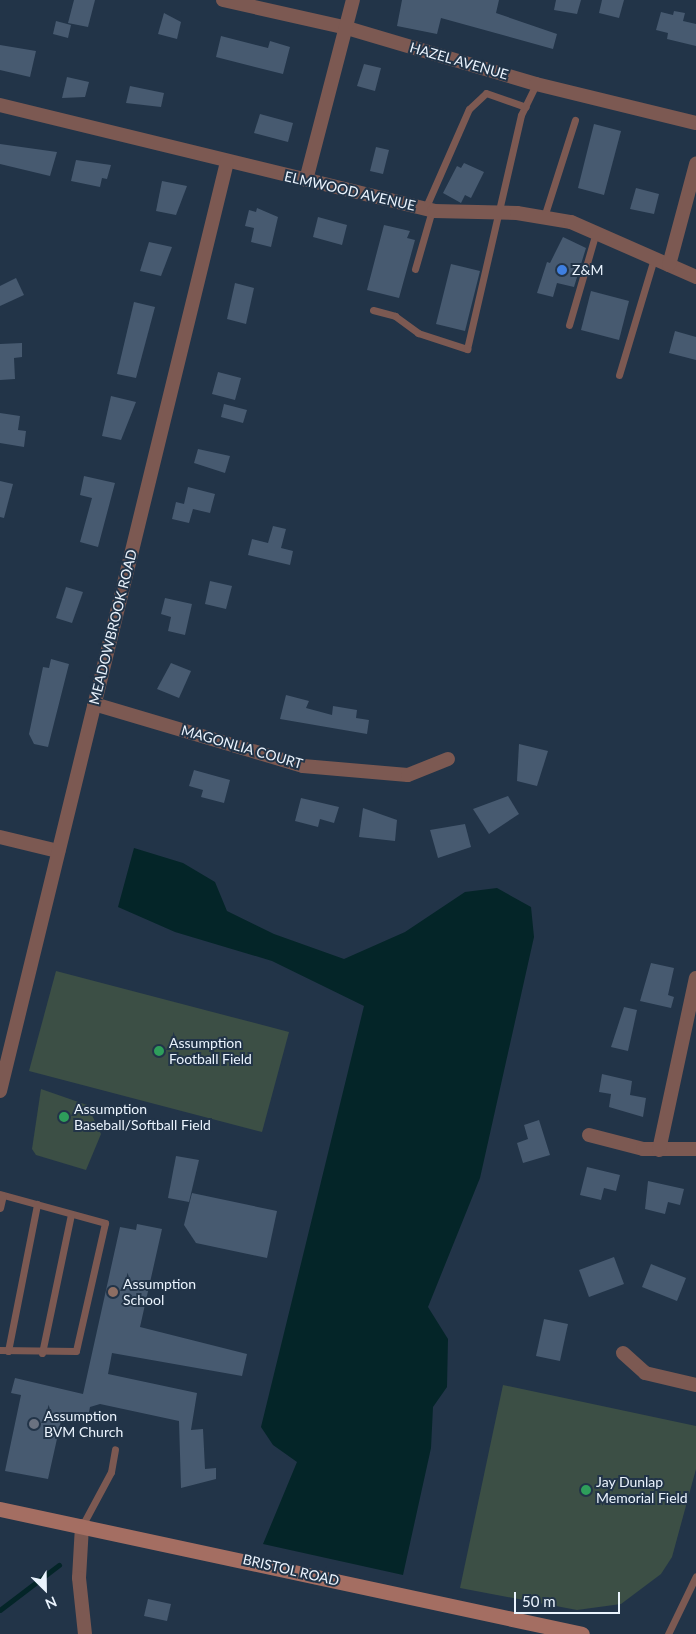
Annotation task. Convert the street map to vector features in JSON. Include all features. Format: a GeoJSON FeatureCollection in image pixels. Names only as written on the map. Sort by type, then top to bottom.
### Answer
{"type":"FeatureCollection","features":[{"type":"Feature","properties":{"kind":"main road","name":"BRISTOL ROAD"},"geometry":{"type":"LineString","coordinates":[[0,1510],[582,1634]]}},
{"type":"Feature","properties":{"kind":"street","name":"HAZEL AVENUE"},"geometry":{"type":"LineString","coordinates":[[222,0],[347,28],[536,84],[696,123]]}},
{"type":"Feature","properties":{"kind":"street"},"geometry":{"type":"LineString","coordinates":[[306,180],[353,0]]}},
{"type":"Feature","properties":{"kind":"street","name":"ELMWOOD AVENUE"},"geometry":{"type":"LineString","coordinates":[[0,104],[228,162],[428,209],[544,216],[596,232],[696,276]]}},
{"type":"Feature","properties":{"kind":"street","name":"MEADOWBROOK ROAD"},"geometry":{"type":"LineString","coordinates":[[0,1091],[228,162]]}},
{"type":"Feature","properties":{"kind":"street"},"geometry":{"type":"LineString","coordinates":[[669,265],[696,164]]}},
{"type":"Feature","properties":{"kind":"street","name":"MAGONLIA COURT"},"geometry":{"type":"LineString","coordinates":[[94,704],[303,766],[408,775],[448,759]]}},
{"type":"Feature","properties":{"kind":"street"},"geometry":{"type":"LineString","coordinates":[[0,837],[58,851]]}},
{"type":"Feature","properties":{"kind":"street"},"geometry":{"type":"LineString","coordinates":[[659,1150],[696,978]]}},
{"type":"Feature","properties":{"kind":"street"},"geometry":{"type":"LineString","coordinates":[[589,1135],[659,1150],[696,1149]]}},
{"type":"Feature","properties":{"kind":"street"},"geometry":{"type":"LineString","coordinates":[[624,1353],[645,1373],[696,1385]]}},
{"type":"Feature","properties":{"kind":"street"},"geometry":{"type":"LineString","coordinates":[[82,1526],[79,1578],[84,1634]]}},
{"type":"Feature","properties":{"kind":"lane"},"geometry":{"type":"LineString","coordinates":[[373,310],[396,316],[418,333],[467,349],[498,213],[526,107],[536,84]]}},
{"type":"Feature","properties":{"kind":"lane"},"geometry":{"type":"LineString","coordinates":[[415,269],[428,209],[469,109],[486,93],[526,107]]}},
{"type":"Feature","properties":{"kind":"lane"},"geometry":{"type":"LineString","coordinates":[[544,216],[575,120]]}},
{"type":"Feature","properties":{"kind":"lane"},"geometry":{"type":"LineString","coordinates":[[569,326],[596,232]]}},
{"type":"Feature","properties":{"kind":"lane"},"geometry":{"type":"LineString","coordinates":[[619,374],[654,258]]}},
{"type":"Feature","properties":{"kind":"lane"},"geometry":{"type":"LineString","coordinates":[[0,1208],[1,1195],[105,1223],[76,1351],[42,1353],[0,1350]]}},
{"type":"Feature","properties":{"kind":"lane"},"geometry":{"type":"LineString","coordinates":[[8,1351],[37,1204]]}},
{"type":"Feature","properties":{"kind":"lane"},"geometry":{"type":"LineString","coordinates":[[42,1353],[71,1214]]}},
{"type":"Feature","properties":{"kind":"lane"},"geometry":{"type":"LineString","coordinates":[[82,1526],[111,1472],[115,1449]]}},
{"type":"Feature","properties":{"kind":"lane"},"geometry":{"type":"LineString","coordinates":[[668,1634],[696,1576]]}},
{"type":"Feature","properties":{"kind":"shaded area"},"geometry":{"type":"Polygon","coordinates":[[[134,848],[183,863],[215,882],[227,911],[274,934],[344,959],[405,932],[465,892],[497,888],[531,907],[534,937],[480,1178],[428,1307],[448,1339],[447,1387],[433,1407],[431,1448],[403,1575],[263,1544],[297,1462],[273,1445],[261,1427],[364,1006],[272,961],[175,932],[118,907],[134,848]]]}},
{"type":"Feature","properties":{"kind":"shaded area","name":"Assumption Football Field"},"geometry":{"type":"Polygon","coordinates":[[[56,971],[289,1032],[262,1132],[29,1071],[56,971]]]}},
{"type":"Feature","properties":{"kind":"shaded area","name":"Assumption Baseball/Softball Field"},"geometry":{"type":"Polygon","coordinates":[[[41,1089],[87,1105],[101,1134],[86,1170],[36,1155],[32,1149],[41,1089]]]}},
{"type":"Feature","properties":{"kind":"shaded area","name":"Jay Dunlap Memorial Field"},"geometry":{"type":"Polygon","coordinates":[[[503,1385],[696,1426],[696,1469],[672,1557],[661,1574],[621,1604],[577,1610],[460,1588],[503,1385]]]}},
{"type":"Feature","properties":{"kind":"building"},"geometry":{"type":"Polygon","coordinates":[[[74,0],[95,0],[88,27],[68,23],[74,0]]]}},
{"type":"Feature","properties":{"kind":"building"},"geometry":{"type":"Polygon","coordinates":[[[402,0],[499,0],[496,13],[557,34],[553,49],[441,18],[437,34],[397,26],[402,0]]]}},
{"type":"Feature","properties":{"kind":"building"},"geometry":{"type":"Polygon","coordinates":[[[556,0],[581,0],[577,14],[554,10],[556,0]]]}},
{"type":"Feature","properties":{"kind":"building"},"geometry":{"type":"Polygon","coordinates":[[[602,0],[624,0],[619,18],[599,13],[602,0]]]}},
{"type":"Feature","properties":{"kind":"building"},"geometry":{"type":"Polygon","coordinates":[[[674,11],[685,13],[683,21],[696,24],[696,46],[667,39],[668,33],[656,30],[661,12],[673,15],[674,11]]]}},
{"type":"Feature","properties":{"kind":"building"},"geometry":{"type":"Polygon","coordinates":[[[164,13],[181,22],[177,39],[158,34],[164,13]]]}},
{"type":"Feature","properties":{"kind":"building"},"geometry":{"type":"Polygon","coordinates":[[[56,21],[71,25],[68,38],[53,34],[56,21]]]}},
{"type":"Feature","properties":{"kind":"building"},"geometry":{"type":"Polygon","coordinates":[[[221,36],[268,48],[270,41],[290,47],[283,74],[216,57],[221,36]]]}},
{"type":"Feature","properties":{"kind":"building"},"geometry":{"type":"Polygon","coordinates":[[[0,45],[36,51],[30,77],[0,70],[0,45]]]}},
{"type":"Feature","properties":{"kind":"building"},"geometry":{"type":"Polygon","coordinates":[[[364,64],[381,68],[375,91],[357,86],[364,64]]]}},
{"type":"Feature","properties":{"kind":"building"},"geometry":{"type":"Polygon","coordinates":[[[67,77],[89,82],[85,97],[62,98],[67,77]]]}},
{"type":"Feature","properties":{"kind":"building"},"geometry":{"type":"Polygon","coordinates":[[[130,86],[164,93],[161,107],[126,103],[130,86]]]}},
{"type":"Feature","properties":{"kind":"building"},"geometry":{"type":"Polygon","coordinates":[[[260,114],[293,123],[288,142],[254,133],[260,114]]]}},
{"type":"Feature","properties":{"kind":"building"},"geometry":{"type":"Polygon","coordinates":[[[594,124],[621,131],[604,195],[578,188],[594,124]]]}},
{"type":"Feature","properties":{"kind":"building"},"geometry":{"type":"Polygon","coordinates":[[[0,144],[57,152],[50,176],[0,164],[0,144]]]}},
{"type":"Feature","properties":{"kind":"building"},"geometry":{"type":"Polygon","coordinates":[[[376,147],[389,150],[383,174],[370,171],[376,147]]]}},
{"type":"Feature","properties":{"kind":"building"},"geometry":{"type":"Polygon","coordinates":[[[76,160],[111,165],[107,179],[102,178],[100,187],[71,181],[76,160]]]}},
{"type":"Feature","properties":{"kind":"building"},"geometry":{"type":"Polygon","coordinates":[[[464,163],[484,172],[471,198],[465,195],[461,203],[443,193],[457,166],[461,168],[464,163]]]}},
{"type":"Feature","properties":{"kind":"building"},"geometry":{"type":"Polygon","coordinates":[[[162,181],[187,186],[176,215],[156,211],[162,181]]]}},
{"type":"Feature","properties":{"kind":"building"},"geometry":{"type":"Polygon","coordinates":[[[636,188],[659,194],[654,214],[630,209],[636,188]]]}},
{"type":"Feature","properties":{"kind":"building"},"geometry":{"type":"Polygon","coordinates":[[[257,208],[278,217],[271,247],[251,242],[254,228],[245,226],[249,210],[256,212],[257,208]]]}},
{"type":"Feature","properties":{"kind":"building"},"geometry":{"type":"Polygon","coordinates":[[[318,217],[347,225],[342,245],[313,237],[318,217]]]}},
{"type":"Feature","properties":{"kind":"building"},"geometry":{"type":"Polygon","coordinates":[[[384,225],[410,231],[407,238],[415,240],[399,298],[367,290],[384,225]]]}},
{"type":"Feature","properties":{"kind":"building","name":"Z&M"},"geometry":{"type":"Polygon","coordinates":[[[563,237],[586,248],[574,287],[557,283],[553,297],[537,293],[547,262],[550,263],[563,237]]]}},
{"type":"Feature","properties":{"kind":"building"},"geometry":{"type":"Polygon","coordinates":[[[149,242],[172,247],[161,276],[140,271],[149,242]]]}},
{"type":"Feature","properties":{"kind":"building"},"geometry":{"type":"Polygon","coordinates":[[[451,264],[480,271],[465,331],[436,324],[451,264]]]}},
{"type":"Feature","properties":{"kind":"building"},"geometry":{"type":"Polygon","coordinates":[[[16,278],[24,295],[0,306],[0,286],[16,278]]]}},
{"type":"Feature","properties":{"kind":"building"},"geometry":{"type":"Polygon","coordinates":[[[235,283],[254,288],[246,324],[227,319],[235,283]]]}},
{"type":"Feature","properties":{"kind":"building"},"geometry":{"type":"Polygon","coordinates":[[[591,291],[629,301],[619,340],[581,330],[591,291]]]}},
{"type":"Feature","properties":{"kind":"building"},"geometry":{"type":"Polygon","coordinates":[[[134,302],[155,307],[136,378],[117,374],[134,302]]]}},
{"type":"Feature","properties":{"kind":"building"},"geometry":{"type":"Polygon","coordinates":[[[675,331],[696,337],[696,360],[669,353],[675,331]]]}},
{"type":"Feature","properties":{"kind":"building"},"geometry":{"type":"Polygon","coordinates":[[[22,343],[22,357],[14,358],[15,379],[0,380],[0,344],[22,343]]]}},
{"type":"Feature","properties":{"kind":"building"},"geometry":{"type":"Polygon","coordinates":[[[218,372],[241,378],[235,400],[212,394],[218,372]]]}},
{"type":"Feature","properties":{"kind":"building"},"geometry":{"type":"Polygon","coordinates":[[[111,396],[136,402],[121,440],[102,436],[111,396]]]}},
{"type":"Feature","properties":{"kind":"building"},"geometry":{"type":"Polygon","coordinates":[[[224,404],[247,410],[243,423],[221,417],[224,404]]]}},
{"type":"Feature","properties":{"kind":"building"},"geometry":{"type":"Polygon","coordinates":[[[0,413],[20,416],[18,430],[26,431],[24,447],[0,443],[0,413]]]}},
{"type":"Feature","properties":{"kind":"building"},"geometry":{"type":"Polygon","coordinates":[[[198,449],[230,456],[225,473],[194,463],[198,449]]]}},
{"type":"Feature","properties":{"kind":"building"},"geometry":{"type":"Polygon","coordinates":[[[84,476],[115,483],[98,547],[80,542],[92,498],[80,495],[84,476]]]}},
{"type":"Feature","properties":{"kind":"building"},"geometry":{"type":"Polygon","coordinates":[[[0,481],[13,484],[4,518],[0,517],[0,481]]]}},
{"type":"Feature","properties":{"kind":"building"},"geometry":{"type":"Polygon","coordinates":[[[188,487],[215,494],[210,513],[193,509],[189,523],[172,519],[176,502],[184,504],[188,487]]]}},
{"type":"Feature","properties":{"kind":"building"},"geometry":{"type":"Polygon","coordinates":[[[273,526],[286,529],[281,548],[293,551],[290,565],[248,555],[252,539],[268,543],[273,526]]]}},
{"type":"Feature","properties":{"kind":"building"},"geometry":{"type":"Polygon","coordinates":[[[210,581],[232,586],[226,609],[205,604],[210,581]]]}},
{"type":"Feature","properties":{"kind":"building"},"geometry":{"type":"Polygon","coordinates":[[[66,587],[83,592],[72,623],[56,618],[66,587]]]}},
{"type":"Feature","properties":{"kind":"building"},"geometry":{"type":"Polygon","coordinates":[[[165,598],[192,604],[185,635],[168,631],[171,617],[161,614],[165,598]]]}},
{"type":"Feature","properties":{"kind":"building"},"geometry":{"type":"Polygon","coordinates":[[[51,659],[69,664],[48,747],[34,744],[29,734],[43,667],[49,668],[51,659]]]}},
{"type":"Feature","properties":{"kind":"building"},"geometry":{"type":"Polygon","coordinates":[[[171,663],[191,671],[179,698],[157,689],[171,663]]]}},
{"type":"Feature","properties":{"kind":"building"},"geometry":{"type":"Polygon","coordinates":[[[286,695],[309,701],[306,708],[332,715],[333,706],[357,710],[356,718],[369,720],[367,734],[280,719],[286,695]]]}},
{"type":"Feature","properties":{"kind":"building"},"geometry":{"type":"Polygon","coordinates":[[[519,744],[548,751],[537,786],[517,781],[519,744]]]}},
{"type":"Feature","properties":{"kind":"building"},"geometry":{"type":"Polygon","coordinates":[[[194,770],[230,780],[224,803],[201,797],[203,790],[189,786],[194,770]]]}},
{"type":"Feature","properties":{"kind":"building"},"geometry":{"type":"Polygon","coordinates":[[[508,796],[519,814],[489,834],[473,809],[508,796]]]}},
{"type":"Feature","properties":{"kind":"building"},"geometry":{"type":"Polygon","coordinates":[[[301,798],[339,807],[334,823],[320,819],[318,827],[295,821],[301,798]]]}},
{"type":"Feature","properties":{"kind":"building"},"geometry":{"type":"Polygon","coordinates":[[[363,808],[397,820],[395,841],[359,837],[363,808]]]}},
{"type":"Feature","properties":{"kind":"building"},"geometry":{"type":"Polygon","coordinates":[[[465,824],[471,847],[438,858],[430,830],[465,824]]]}},
{"type":"Feature","properties":{"kind":"building"},"geometry":{"type":"Polygon","coordinates":[[[651,963],[674,968],[668,995],[674,997],[671,1008],[640,1001],[651,963]]]}},
{"type":"Feature","properties":{"kind":"building"},"geometry":{"type":"Polygon","coordinates":[[[624,1007],[637,1010],[628,1051],[611,1047],[624,1007]]]}},
{"type":"Feature","properties":{"kind":"building"},"geometry":{"type":"Polygon","coordinates":[[[602,1074],[632,1081],[630,1095],[646,1098],[643,1117],[609,1107],[611,1094],[599,1092],[602,1074]]]}},
{"type":"Feature","properties":{"kind":"building"},"geometry":{"type":"Polygon","coordinates":[[[539,1120],[550,1155],[523,1163],[517,1143],[528,1139],[524,1125],[539,1120]]]}},
{"type":"Feature","properties":{"kind":"building"},"geometry":{"type":"Polygon","coordinates":[[[176,1156],[199,1160],[189,1202],[168,1198],[176,1156]]]}},
{"type":"Feature","properties":{"kind":"building"},"geometry":{"type":"Polygon","coordinates":[[[587,1167],[620,1175],[616,1191],[604,1188],[601,1200],[580,1195],[587,1167]]]}},
{"type":"Feature","properties":{"kind":"building"},"geometry":{"type":"Polygon","coordinates":[[[648,1181],[684,1189],[680,1205],[668,1202],[665,1214],[645,1209],[648,1181]]]}},
{"type":"Feature","properties":{"kind":"building"},"geometry":{"type":"Polygon","coordinates":[[[192,1193],[277,1211],[267,1258],[196,1243],[184,1225],[192,1193]]]}},
{"type":"Feature","properties":{"kind":"building"},"geometry":{"type":"Polygon","coordinates":[[[137,1224],[162,1229],[140,1327],[247,1354],[242,1376],[112,1353],[108,1374],[197,1393],[191,1430],[203,1429],[205,1469],[216,1468],[216,1479],[181,1488],[179,1421],[100,1404],[90,1407],[88,1417],[63,1412],[48,1479],[5,1471],[21,1395],[11,1393],[15,1378],[83,1394],[120,1227],[136,1230],[137,1224]]]}},
{"type":"Feature","properties":{"kind":"building"},"geometry":{"type":"Polygon","coordinates":[[[614,1257],[624,1284],[589,1297],[579,1270],[614,1257]]]}},
{"type":"Feature","properties":{"kind":"building"},"geometry":{"type":"Polygon","coordinates":[[[651,1264],[686,1278],[677,1301],[642,1287],[651,1264]]]}},
{"type":"Feature","properties":{"kind":"building"},"geometry":{"type":"Polygon","coordinates":[[[544,1319],[568,1324],[560,1361],[536,1356],[544,1319]]]}},
{"type":"Feature","properties":{"kind":"building"},"geometry":{"type":"Polygon","coordinates":[[[148,1599],[171,1604],[167,1621],[144,1616],[148,1599]]]}},
{"type":"Feature","properties":{"kind":"waterway"},"geometry":{"type":"LineString","coordinates":[[0,1610],[59,1565]]}},
{"type":"Feature","properties":{"kind":"place","name":"Z&M"},"geometry":{"type":"Point","coordinates":[562,270]}},
{"type":"Feature","properties":{"kind":"place","name":"Assumption Football Field"},"geometry":{"type":"Point","coordinates":[159,1051]}},
{"type":"Feature","properties":{"kind":"place","name":"Assumption Baseball/Softball Field"},"geometry":{"type":"Point","coordinates":[64,1117]}},
{"type":"Feature","properties":{"kind":"place","name":"Assumption School"},"geometry":{"type":"Point","coordinates":[113,1292]}},
{"type":"Feature","properties":{"kind":"place","name":"Assumption BVM Church"},"geometry":{"type":"Point","coordinates":[34,1424]}},
{"type":"Feature","properties":{"kind":"place","name":"Jay Dunlap Memorial Field"},"geometry":{"type":"Point","coordinates":[586,1490]}}]}
